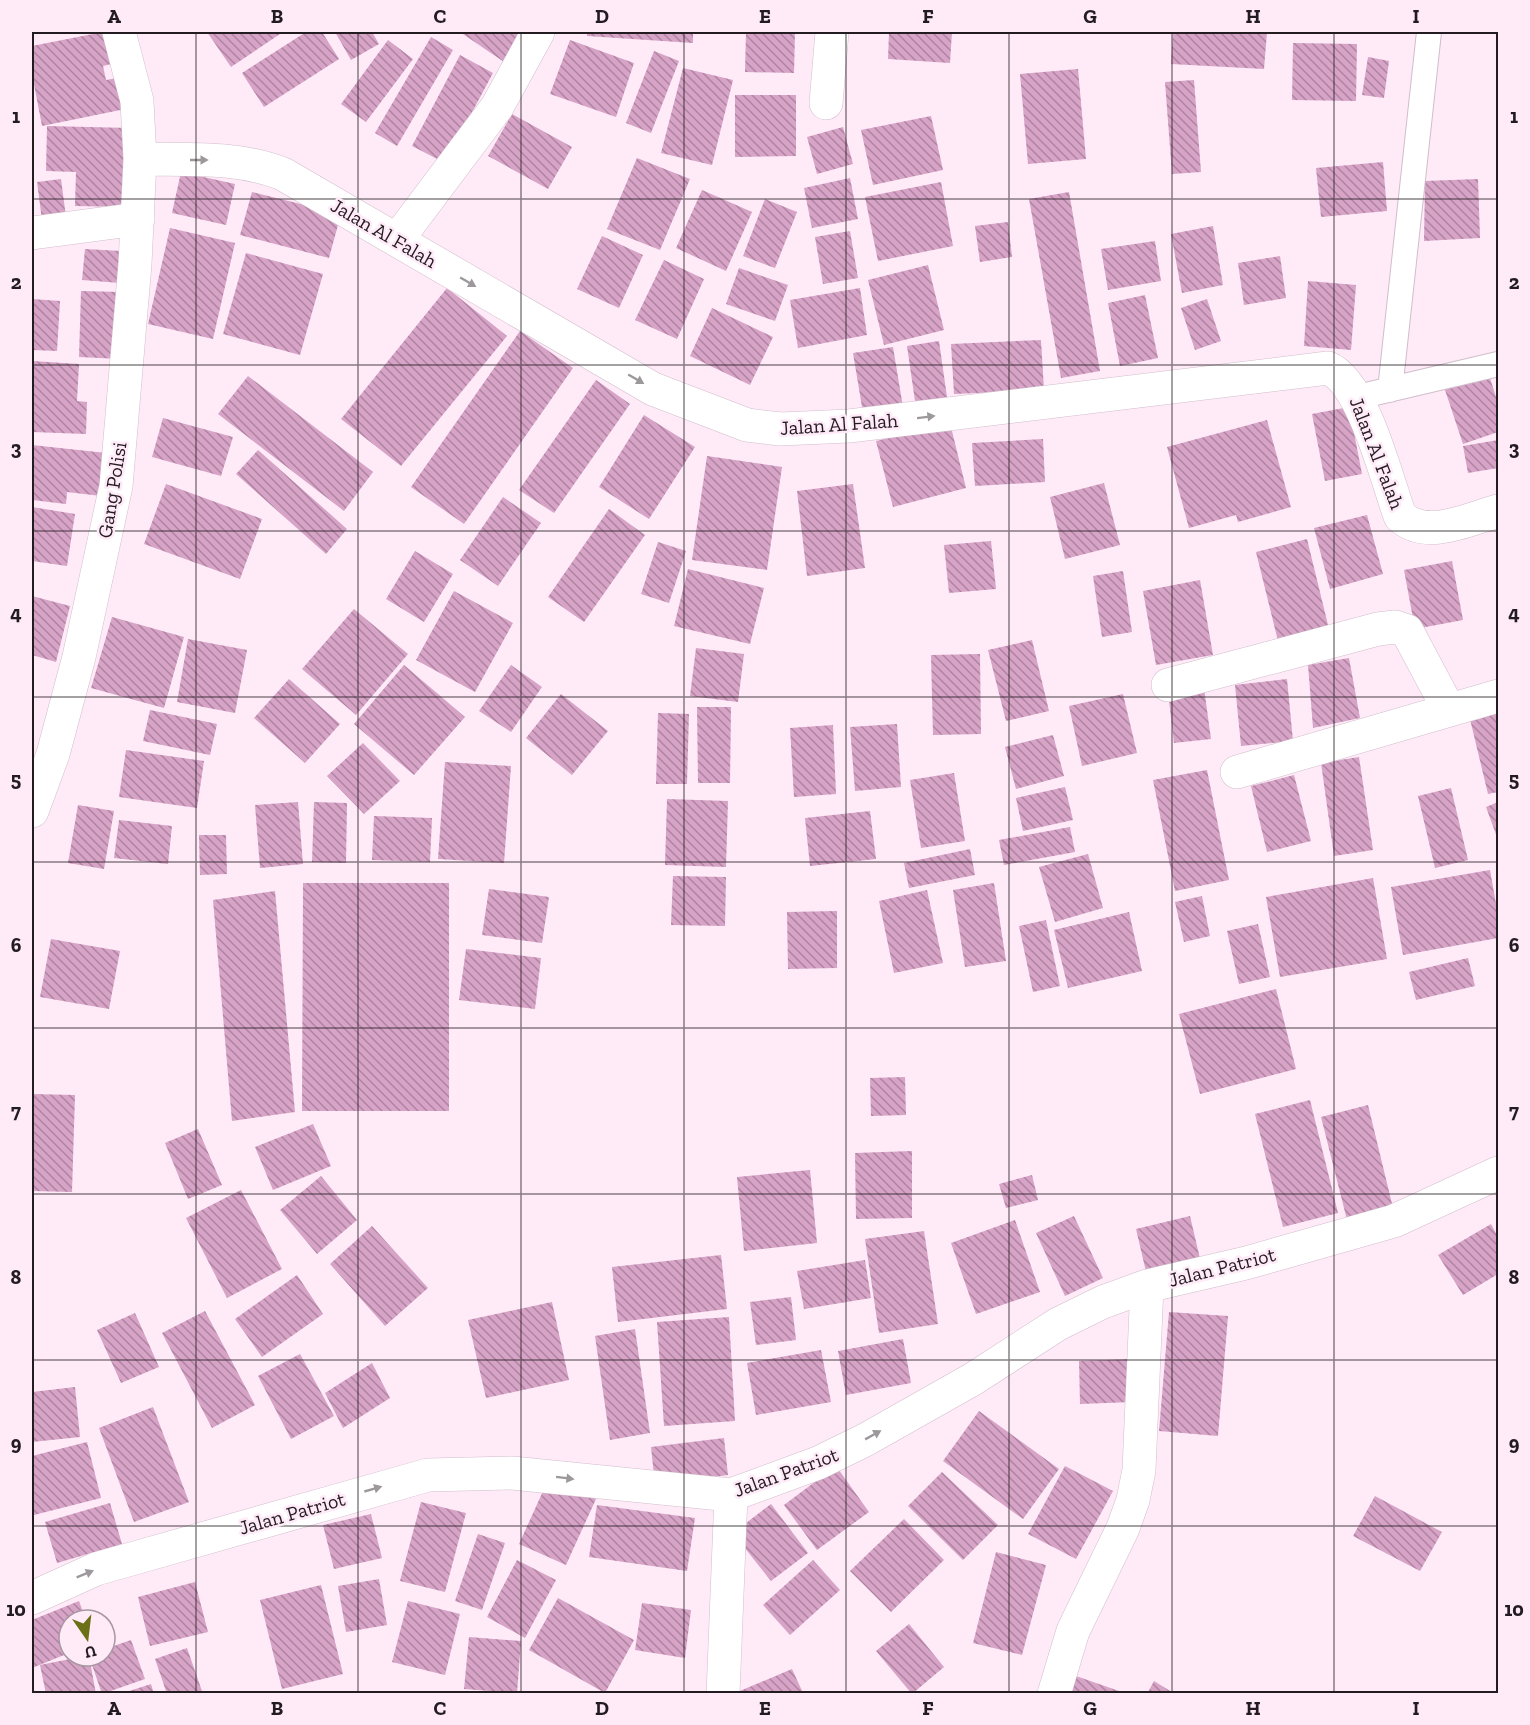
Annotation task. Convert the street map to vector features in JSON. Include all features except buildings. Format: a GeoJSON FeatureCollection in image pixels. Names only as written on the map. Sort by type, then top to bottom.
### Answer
{"type":"FeatureCollection","features":[{"type":"Feature","properties":{"kind":"street","name":"Gang Polisi"},"geometry":{"type":"LineString","coordinates":[[32,811],[53,754],[79,657],[117,486],[141,159],[137,101],[119,32]]}},
{"type":"Feature","properties":{"kind":"street"},"geometry":{"type":"LineString","coordinates":[[397,240],[497,107],[538,32]]}},
{"type":"Feature","properties":{"kind":"street"},"geometry":{"type":"LineString","coordinates":[[826,103],[832,32]]}},
{"type":"Feature","properties":{"kind":"street","name":"Jalan Al Falah"},"geometry":{"type":"LineString","coordinates":[[141,159],[233,160],[260,165],[283,174],[653,389],[747,425],[780,429],[849,426],[1310,368],[1328,368],[1338,372],[1358,397],[1400,516],[1408,524],[1422,528],[1437,528],[1498,511]]}},
{"type":"Feature","properties":{"kind":"street"},"geometry":{"type":"LineString","coordinates":[[32,233],[138,219]]}},
{"type":"Feature","properties":{"kind":"street"},"geometry":{"type":"LineString","coordinates":[[1168,685],[1378,629],[1395,627],[1407,631],[1449,710]]}},
{"type":"Feature","properties":{"kind":"street"},"geometry":{"type":"LineString","coordinates":[[1237,772],[1498,696]]}},
{"type":"Feature","properties":{"kind":"street","name":"Jalan Patriot"},"geometry":{"type":"LineString","coordinates":[[32,1598],[96,1569],[428,1475],[512,1473],[731,1495],[856,1445],[973,1379],[1065,1320],[1147,1286],[1246,1263],[1394,1221],[1498,1173]]}},
{"type":"Feature","properties":{"kind":"street"},"geometry":{"type":"LineString","coordinates":[[1054,1694],[1073,1631],[1110,1559],[1133,1500],[1139,1470],[1147,1286]]}},
{"type":"Feature","properties":{"kind":"street"},"geometry":{"type":"LineString","coordinates":[[723,1694],[731,1495]]}},
{"type":"Feature","properties":{"kind":"lane"},"geometry":{"type":"LineString","coordinates":[[1390,390],[1429,32]]}},
{"type":"Feature","properties":{"kind":"lane"},"geometry":{"type":"LineString","coordinates":[[1358,397],[1498,364]]}}]}
